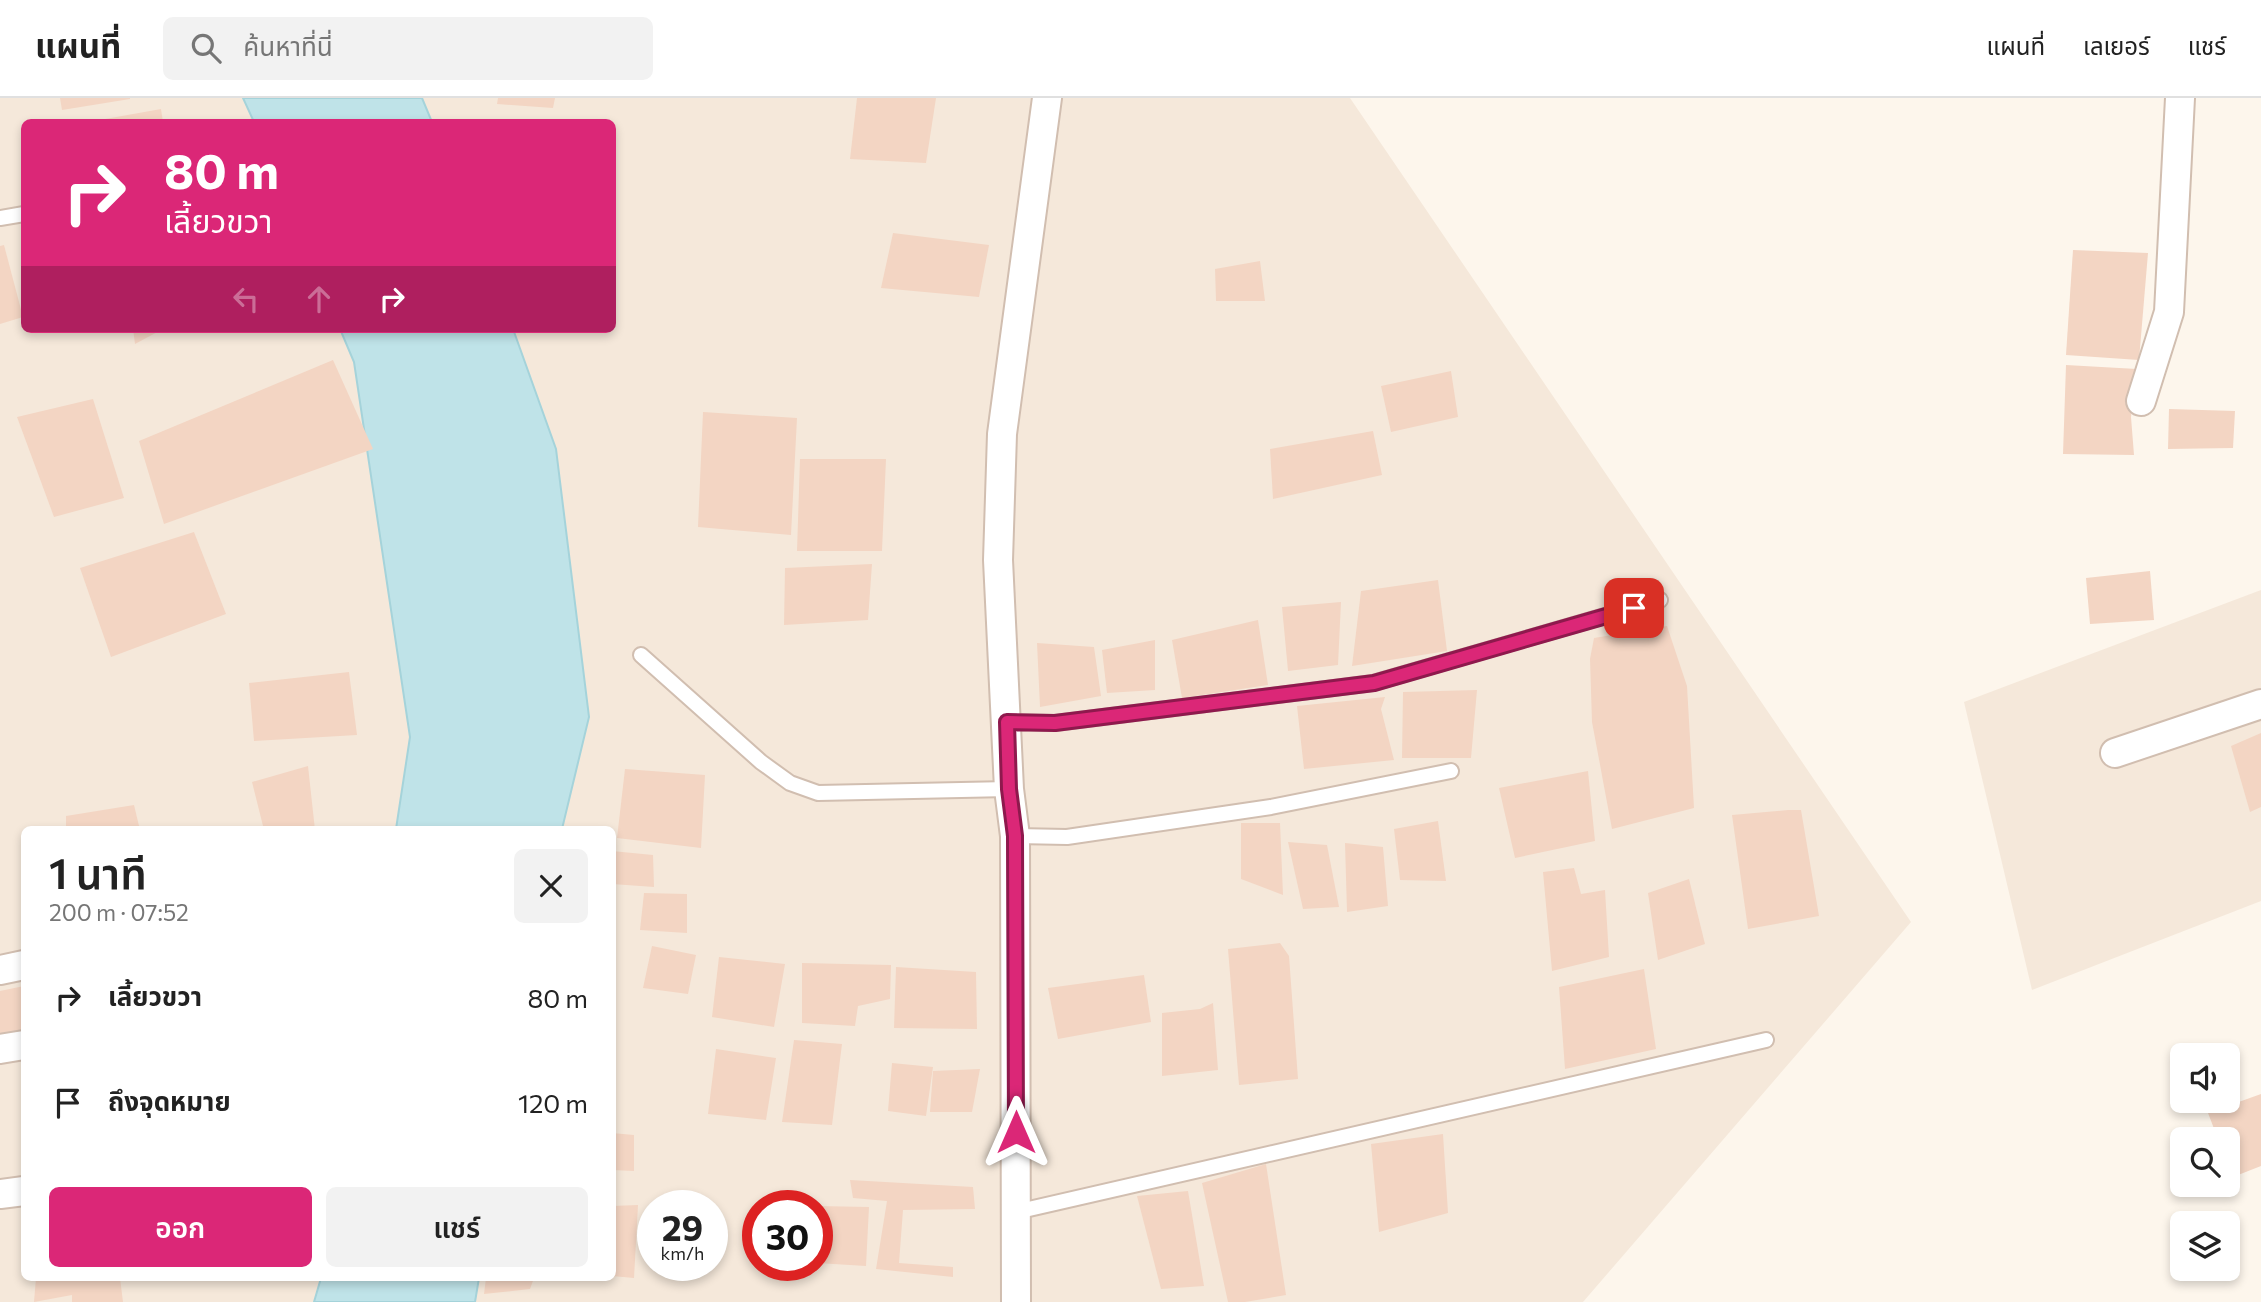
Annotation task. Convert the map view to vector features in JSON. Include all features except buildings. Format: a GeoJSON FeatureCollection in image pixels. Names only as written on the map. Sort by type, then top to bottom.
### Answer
{"type":"FeatureCollection","features":[{"type":"Feature","properties":{"kind":"street"},"geometry":{"type":"LineString","coordinates":[[1016,1302],[1015,836],[1009,789],[998,560],[1002,434],[1047,98]]}},
{"type":"Feature","properties":{"kind":"street"},"geometry":{"type":"LineString","coordinates":[[2141,401],[2169,312],[2180,98]]}},
{"type":"Feature","properties":{"kind":"street"},"geometry":{"type":"LineString","coordinates":[[2115,753],[2261,704]]}},
{"type":"Feature","properties":{"kind":"street"},"geometry":{"type":"LineString","coordinates":[[0,970],[21,966]]}},
{"type":"Feature","properties":{"kind":"street"},"geometry":{"type":"LineString","coordinates":[[0,1049],[21,1046]]}},
{"type":"Feature","properties":{"kind":"street"},"geometry":{"type":"LineString","coordinates":[[0,1194],[21,1191]]}},
{"type":"Feature","properties":{"kind":"lane"},"geometry":{"type":"LineString","coordinates":[[0,218],[21,214]]}},
{"type":"Feature","properties":{"kind":"lane"},"geometry":{"type":"LineString","coordinates":[[1007,722],[1055,723],[1374,683],[1661,600]]}},
{"type":"Feature","properties":{"kind":"lane"},"geometry":{"type":"LineString","coordinates":[[641,655],[761,762],[799,787],[818,793],[1009,789]]}},
{"type":"Feature","properties":{"kind":"lane"},"geometry":{"type":"LineString","coordinates":[[1015,836],[1066,837],[1271,807],[1451,771]]}},
{"type":"Feature","properties":{"kind":"lane"},"geometry":{"type":"LineString","coordinates":[[1016,1212],[1766,1040]]}},
{"type":"Feature","properties":{"kind":"shaded area"},"geometry":{"type":"Polygon","coordinates":[[[0,98],[1350,98],[1911,922],[1583,1302],[0,1302],[0,98]]]}},
{"type":"Feature","properties":{"kind":"shaded area"},"geometry":{"type":"Polygon","coordinates":[[[2261,590],[2261,901],[2032,990],[1964,702],[2261,590]]]}},
{"type":"Feature","properties":{"kind":"water"},"geometry":{"type":"Polygon","coordinates":[[[243,98],[422,98],[431,119],[253,119],[243,98]]]}},
{"type":"Feature","properties":{"kind":"water"},"geometry":{"type":"Polygon","coordinates":[[[342,333],[514,333],[556,449],[589,717],[563,826],[396,826],[410,737],[354,362],[342,333]]]}},
{"type":"Feature","properties":{"kind":"water"},"geometry":{"type":"Polygon","coordinates":[[[320,1281],[478,1281],[475,1302],[314,1302],[320,1281]]]}},
{"type":"Feature","properties":{"kind":"route"},"geometry":{"type":"LineString","coordinates":[[1016,1132],[1015,836],[1009,789],[1007,722],[1055,723],[1374,683],[1634,608]]}}]}
